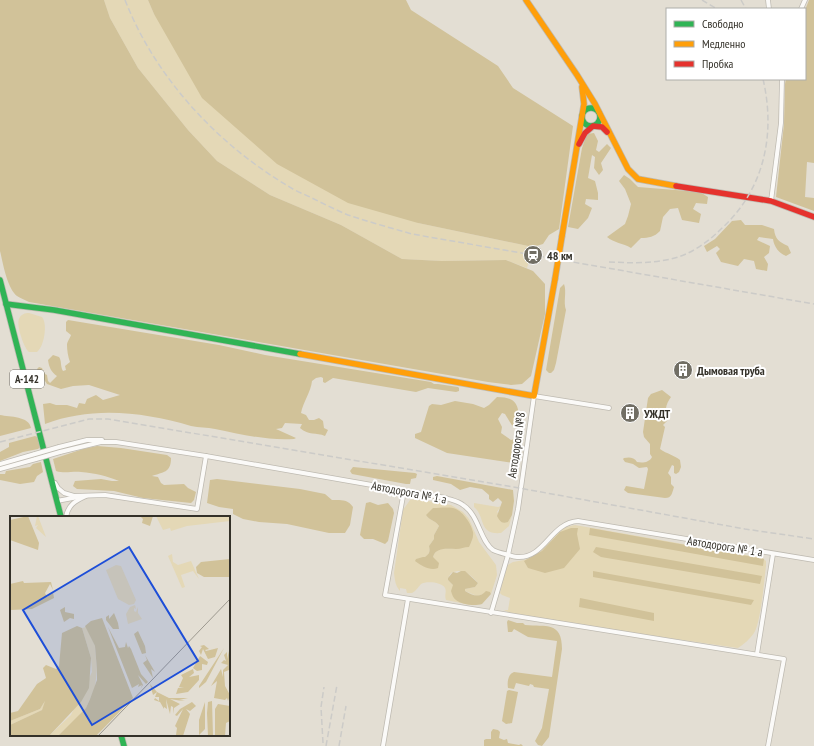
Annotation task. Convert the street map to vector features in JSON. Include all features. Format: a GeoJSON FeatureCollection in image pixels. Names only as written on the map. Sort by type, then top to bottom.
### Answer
{"type":"FeatureCollection","features":[{"type":"Feature","properties":{"kind":"main road"},"geometry":{"type":"LineString","coordinates":[[526,0],[577,76],[599,112],[632,175],[638,179],[771,201],[814,217]]}},
{"type":"Feature","properties":{"kind":"main road"},"geometry":{"type":"LineString","coordinates":[[577,76],[584,95],[577,150]]}},
{"type":"Feature","properties":{"kind":"main road"},"geometry":{"type":"LineString","coordinates":[[577,150],[585,133],[600,120],[599,112],[595,108],[585,110],[582,115]]}},
{"type":"Feature","properties":{"kind":"main road"},"geometry":{"type":"LineString","coordinates":[[582,115],[585,123],[604,128],[614,142]]}},
{"type":"Feature","properties":{"kind":"main road","name":"Автодорога №8"},"geometry":{"type":"LineString","coordinates":[[534,396],[577,150]]}},
{"type":"Feature","properties":{"kind":"main road","name":"А-142"},"geometry":{"type":"LineString","coordinates":[[0,280],[61,516]]}},
{"type":"Feature","properties":{"kind":"main road"},"geometry":{"type":"LineString","coordinates":[[6,304],[54,310],[534,396]]}},
{"type":"Feature","properties":{"kind":"main road"},"geometry":{"type":"LineString","coordinates":[[121,736],[124,746]]}},
{"type":"Feature","properties":{"kind":"street"},"geometry":{"type":"LineString","coordinates":[[771,201],[781,123],[782,93],[780,80]]}},
{"type":"Feature","properties":{"kind":"street"},"geometry":{"type":"LineString","coordinates":[[534,396],[608,408]]}},
{"type":"Feature","properties":{"kind":"street","name":"Автодорога №8"},"geometry":{"type":"LineString","coordinates":[[491,613],[508,555],[518,509],[534,396]]}},
{"type":"Feature","properties":{"kind":"street"},"geometry":{"type":"LineString","coordinates":[[0,464],[60,446],[87,440],[116,442]]}},
{"type":"Feature","properties":{"kind":"street","name":"Автодорога № 1 а"},"geometry":{"type":"LineString","coordinates":[[0,469],[94,443],[116,442],[206,456],[446,498],[463,504],[473,516],[488,546],[494,551],[515,557],[523,557],[532,554],[541,548],[549,538],[565,524],[578,521],[814,560]]}},
{"type":"Feature","properties":{"kind":"street"},"geometry":{"type":"LineString","coordinates":[[51,477],[58,488],[64,493],[74,496],[104,495],[197,510],[206,456]]}},
{"type":"Feature","properties":{"kind":"street"},"geometry":{"type":"LineString","coordinates":[[404,491],[385,595],[784,659],[768,746]]}},
{"type":"Feature","properties":{"kind":"street"},"geometry":{"type":"LineString","coordinates":[[57,501],[88,495]]}},
{"type":"Feature","properties":{"kind":"street"},"geometry":{"type":"LineString","coordinates":[[66,516],[68,509],[75,501],[88,495]]}},
{"type":"Feature","properties":{"kind":"street"},"geometry":{"type":"LineString","coordinates":[[757,654],[774,554]]}},
{"type":"Feature","properties":{"kind":"street"},"geometry":{"type":"LineString","coordinates":[[383,746],[408,599]]}},
{"type":"Feature","properties":{"kind":"shaded area"},"geometry":{"type":"Polygon","coordinates":[[[0,0],[104,0],[110,18],[138,68],[188,130],[217,161],[270,195],[341,225],[402,259],[442,261],[506,260],[533,271],[545,284],[545,314],[531,376],[522,384],[511,385],[488,382],[29,302],[17,296],[8,281],[0,251],[0,0]]]}},
{"type":"Feature","properties":{"kind":"shaded area"},"geometry":{"type":"Polygon","coordinates":[[[104,0],[148,0],[154,14],[418,223],[533,247],[527,268],[506,260],[442,261],[402,259],[341,225],[270,195],[217,161],[188,130],[138,68],[110,18],[104,0]]]}},
{"type":"Feature","properties":{"kind":"shaded area"},"geometry":{"type":"Polygon","coordinates":[[[148,0],[406,0],[411,10],[498,66],[513,88],[573,126],[559,229],[549,235],[543,244],[533,247],[418,223],[348,203],[277,164],[202,98],[154,14],[148,0]]]}},
{"type":"Feature","properties":{"kind":"shaded area"},"geometry":{"type":"Polygon","coordinates":[[[809,0],[814,0],[814,163],[807,162],[805,197],[814,198],[814,211],[776,197],[784,124],[786,80],[806,80],[806,8],[809,0]]]}},
{"type":"Feature","properties":{"kind":"shaded area"},"geometry":{"type":"Polygon","coordinates":[[[594,133],[598,141],[596,150],[599,152],[607,144],[611,148],[601,163],[603,170],[599,175],[594,168],[595,157],[592,155],[588,178],[595,181],[598,200],[586,199],[585,204],[592,208],[588,218],[578,229],[568,227],[582,148],[587,134],[594,133]]]}},
{"type":"Feature","properties":{"kind":"shaded area"},"geometry":{"type":"Polygon","coordinates":[[[624,175],[638,187],[700,192],[708,197],[707,204],[696,203],[693,209],[701,214],[699,223],[682,220],[678,208],[670,209],[663,217],[660,231],[656,235],[641,238],[631,248],[610,239],[607,237],[625,224],[631,204],[625,189],[619,181],[624,175]]]}},
{"type":"Feature","properties":{"kind":"shaded area"},"geometry":{"type":"Polygon","coordinates":[[[741,220],[745,225],[762,225],[774,229],[776,238],[788,246],[791,253],[786,256],[783,255],[776,247],[773,239],[759,237],[757,240],[770,246],[769,253],[764,257],[768,264],[767,271],[756,269],[754,261],[744,259],[738,266],[721,262],[716,253],[720,249],[717,246],[707,252],[704,246],[715,239],[732,221],[741,220]]]}},
{"type":"Feature","properties":{"kind":"shaded area"},"geometry":{"type":"Polygon","coordinates":[[[564,284],[566,310],[556,363],[554,370],[549,373],[546,370],[560,288],[564,284]]]}},
{"type":"Feature","properties":{"kind":"shaded area"},"geometry":{"type":"Polygon","coordinates":[[[29,313],[42,317],[44,320],[45,330],[43,341],[37,352],[29,352],[27,350],[18,322],[23,314],[29,313]]]}},
{"type":"Feature","properties":{"kind":"shaded area"},"geometry":{"type":"Polygon","coordinates":[[[68,320],[219,345],[265,355],[431,382],[434,384],[458,387],[459,391],[456,392],[428,388],[416,392],[333,378],[325,383],[323,382],[323,378],[316,378],[312,381],[301,413],[306,415],[309,420],[319,418],[323,421],[324,428],[328,430],[325,436],[309,433],[303,430],[300,428],[302,424],[285,423],[282,428],[276,429],[296,438],[294,439],[254,437],[212,428],[194,427],[173,421],[136,414],[100,413],[81,415],[63,418],[45,424],[43,404],[50,403],[56,405],[67,405],[77,408],[79,403],[85,404],[87,399],[96,395],[103,400],[120,395],[89,385],[73,386],[61,389],[47,384],[37,369],[39,367],[42,368],[47,375],[50,383],[57,376],[53,373],[48,360],[53,355],[59,357],[63,371],[66,370],[65,366],[70,362],[67,343],[71,335],[66,331],[66,322],[68,320]]]}},
{"type":"Feature","properties":{"kind":"shaded area"},"geometry":{"type":"Polygon","coordinates":[[[662,390],[671,397],[667,405],[667,421],[663,425],[665,427],[660,449],[680,460],[681,467],[679,472],[676,474],[674,473],[674,466],[672,465],[668,473],[671,477],[671,484],[674,487],[669,497],[665,498],[628,493],[624,490],[626,486],[644,489],[648,469],[647,467],[639,468],[633,464],[625,462],[623,459],[631,458],[637,462],[643,462],[652,457],[650,454],[650,444],[644,437],[643,432],[648,398],[651,394],[662,390]]]}},
{"type":"Feature","properties":{"kind":"shaded area"},"geometry":{"type":"Polygon","coordinates":[[[497,397],[514,401],[518,409],[519,426],[513,427],[505,414],[502,413],[498,419],[502,427],[501,433],[511,440],[514,439],[519,443],[518,455],[514,463],[447,453],[415,438],[415,434],[421,432],[429,406],[432,404],[441,405],[455,401],[473,404],[484,408],[497,397]]]}},
{"type":"Feature","properties":{"kind":"shaded area"},"geometry":{"type":"Polygon","coordinates":[[[0,415],[23,419],[30,424],[31,428],[0,436],[0,415]]]}},
{"type":"Feature","properties":{"kind":"shaded area"},"geometry":{"type":"Polygon","coordinates":[[[35,436],[39,438],[41,446],[38,449],[23,452],[0,461],[0,452],[9,447],[9,443],[35,436]]]}},
{"type":"Feature","properties":{"kind":"shaded area"},"geometry":{"type":"Polygon","coordinates":[[[97,446],[167,455],[171,458],[170,467],[163,473],[152,476],[158,477],[164,485],[184,484],[196,492],[194,500],[191,503],[143,498],[114,491],[77,489],[73,486],[75,481],[101,479],[119,481],[91,473],[56,471],[53,459],[97,446]]]}},
{"type":"Feature","properties":{"kind":"shaded area"},"geometry":{"type":"Polygon","coordinates":[[[41,462],[43,472],[37,476],[34,482],[20,484],[0,480],[0,474],[5,474],[6,471],[30,467],[33,464],[41,462]]]}},
{"type":"Feature","properties":{"kind":"shaded area"},"geometry":{"type":"Polygon","coordinates":[[[353,467],[417,474],[416,478],[411,479],[410,484],[406,484],[352,474],[350,471],[353,467]]]}},
{"type":"Feature","properties":{"kind":"shaded area"},"geometry":{"type":"Polygon","coordinates":[[[437,476],[513,490],[514,501],[512,515],[508,522],[506,523],[500,521],[497,516],[502,502],[498,498],[493,502],[489,499],[489,495],[482,489],[470,487],[460,490],[451,484],[433,480],[433,477],[437,476]]]}},
{"type":"Feature","properties":{"kind":"shaded area"},"geometry":{"type":"Polygon","coordinates":[[[217,479],[300,489],[325,494],[332,500],[346,501],[353,507],[350,525],[345,533],[329,533],[287,524],[243,519],[233,514],[233,509],[207,503],[210,480],[217,479]]]}},
{"type":"Feature","properties":{"kind":"shaded area"},"geometry":{"type":"Polygon","coordinates":[[[416,499],[451,505],[463,512],[469,519],[479,542],[496,565],[497,575],[491,594],[490,592],[477,596],[465,591],[465,589],[475,587],[478,583],[469,574],[462,571],[451,573],[448,580],[453,585],[457,601],[471,605],[446,600],[445,588],[441,584],[437,583],[423,583],[412,593],[407,593],[406,589],[400,588],[400,591],[396,585],[394,573],[403,510],[410,500],[416,499]],[[426,515],[439,526],[434,535],[434,539],[429,546],[428,555],[416,559],[433,557],[440,549],[460,548],[472,541],[426,515]]]}},
{"type":"Feature","properties":{"kind":"shaded area"},"geometry":{"type":"Polygon","coordinates":[[[370,502],[378,505],[388,503],[393,509],[394,513],[388,541],[385,544],[373,539],[364,539],[360,535],[366,503],[370,502]]]}},
{"type":"Feature","properties":{"kind":"shaded area"},"geometry":{"type":"Polygon","coordinates":[[[474,503],[498,507],[501,506],[497,512],[508,522],[512,515],[509,526],[501,533],[489,531],[483,524],[478,511],[474,507],[474,503]]]}},
{"type":"Feature","properties":{"kind":"shaded area"},"geometry":{"type":"Polygon","coordinates":[[[433,508],[453,508],[460,511],[472,528],[473,534],[469,547],[442,549],[434,554],[433,557],[439,563],[438,568],[435,569],[423,566],[415,561],[416,559],[425,557],[429,554],[429,546],[434,539],[434,535],[439,526],[426,515],[433,508]]]}},
{"type":"Feature","properties":{"kind":"shaded area"},"geometry":{"type":"Polygon","coordinates":[[[575,525],[763,558],[766,561],[766,566],[763,591],[759,620],[754,633],[738,648],[550,621],[512,614],[504,610],[508,610],[510,598],[500,593],[506,566],[513,562],[534,556],[562,528],[575,525]]]}},
{"type":"Feature","properties":{"kind":"shaded area"},"geometry":{"type":"Polygon","coordinates":[[[571,528],[578,528],[577,534],[580,549],[564,568],[545,573],[528,568],[524,561],[542,551],[560,532],[571,528]]]}},
{"type":"Feature","properties":{"kind":"shaded area"},"geometry":{"type":"Polygon","coordinates":[[[590,528],[764,559],[763,566],[589,535],[590,528]]]}},
{"type":"Feature","properties":{"kind":"shaded area"},"geometry":{"type":"Polygon","coordinates":[[[596,547],[762,576],[760,584],[601,557],[593,552],[596,547]]]}},
{"type":"Feature","properties":{"kind":"shaded area"},"geometry":{"type":"Polygon","coordinates":[[[465,571],[478,583],[475,587],[465,589],[465,591],[476,596],[481,595],[486,591],[490,592],[491,594],[482,604],[465,604],[459,602],[453,597],[451,591],[453,585],[448,578],[453,572],[457,573],[465,571]]]}},
{"type":"Feature","properties":{"kind":"shaded area"},"geometry":{"type":"Polygon","coordinates":[[[593,571],[754,600],[751,605],[593,577],[593,571]]]}},
{"type":"Feature","properties":{"kind":"shaded area"},"geometry":{"type":"Polygon","coordinates":[[[580,598],[654,613],[654,621],[579,607],[580,598]]]}},
{"type":"Feature","properties":{"kind":"shaded area"},"geometry":{"type":"Polygon","coordinates":[[[508,620],[523,623],[525,625],[551,627],[556,630],[561,640],[562,649],[549,737],[542,746],[538,745],[535,741],[542,728],[549,689],[534,687],[530,684],[529,686],[516,683],[514,689],[508,688],[508,681],[510,674],[514,672],[552,677],[557,641],[528,637],[514,629],[512,632],[508,632],[508,620]]]}},
{"type":"Feature","properties":{"kind":"shaded area"},"geometry":{"type":"Polygon","coordinates":[[[507,691],[518,692],[512,723],[506,724],[502,721],[507,691]]]}},
{"type":"Feature","properties":{"kind":"shaded area"},"geometry":{"type":"Polygon","coordinates":[[[493,729],[500,732],[499,738],[504,740],[507,739],[508,743],[521,744],[523,746],[484,746],[484,740],[491,739],[491,732],[493,729]]]}},
{"type":"Feature","properties":{"kind":"railway"},"geometry":{"type":"LineString","coordinates":[[125,0],[153,56],[171,82],[213,129],[262,169],[291,188],[348,215],[412,234],[814,304]]}},
{"type":"Feature","properties":{"kind":"railway"},"geometry":{"type":"LineString","coordinates":[[702,0],[715,8]]}},
{"type":"Feature","properties":{"kind":"railway"},"geometry":{"type":"LineString","coordinates":[[741,0],[745,8]]}},
{"type":"Feature","properties":{"kind":"railway"},"geometry":{"type":"LineString","coordinates":[[609,262],[653,262],[684,255],[701,246],[736,214],[748,197],[757,179],[767,141],[767,100],[763,80]]}},
{"type":"Feature","properties":{"kind":"railway"},"geometry":{"type":"LineString","coordinates":[[0,442],[89,419],[108,419],[508,486],[745,529],[814,539]]}},
{"type":"Feature","properties":{"kind":"railway"},"geometry":{"type":"LineString","coordinates":[[326,746],[337,685]]}},
{"type":"Feature","properties":{"kind":"railway"},"geometry":{"type":"LineString","coordinates":[[323,743],[321,707],[324,687]]}},
{"type":"Feature","properties":{"kind":"railway"},"geometry":{"type":"LineString","coordinates":[[339,746],[346,706]]}},
{"type":"Feature","properties":{"kind":"traffic: fast"},"geometry":{"type":"LineString","coordinates":[[591,108],[597,111],[600,117],[597,123],[591,126],[585,123],[582,117],[585,111],[591,108]]}},
{"type":"Feature","properties":{"kind":"traffic: fast"},"geometry":{"type":"LineString","coordinates":[[0,280],[61,516]]}},
{"type":"Feature","properties":{"kind":"traffic: fast"},"geometry":{"type":"LineString","coordinates":[[6,304],[54,310],[300,354]]}},
{"type":"Feature","properties":{"kind":"traffic: fast"},"geometry":{"type":"LineString","coordinates":[[121,736],[124,746]]}},
{"type":"Feature","properties":{"kind":"traffic: slow"},"geometry":{"type":"LineString","coordinates":[[526,0],[595,104],[628,169],[638,179],[676,186]]}},
{"type":"Feature","properties":{"kind":"traffic: slow"},"geometry":{"type":"LineString","coordinates":[[562,236],[584,104],[582,87]]}},
{"type":"Feature","properties":{"kind":"traffic: slow"},"geometry":{"type":"LineString","coordinates":[[555,279],[562,236]]}},
{"type":"Feature","properties":{"kind":"traffic: slow"},"geometry":{"type":"LineString","coordinates":[[300,354],[534,396],[555,279]]}},
{"type":"Feature","properties":{"kind":"traffic: jam"},"geometry":{"type":"LineString","coordinates":[[579,144],[585,133],[593,126],[602,127],[607,132]]}},
{"type":"Feature","properties":{"kind":"traffic: jam"},"geometry":{"type":"LineString","coordinates":[[676,186],[771,201],[814,217]]}},
{"type":"Feature","properties":{"kind":"place","name":"48 км"},"geometry":{"type":"Point","coordinates":[533,255]}},
{"type":"Feature","properties":{"kind":"place","name":"Дымовая труба"},"geometry":{"type":"Point","coordinates":[683,370]}},
{"type":"Feature","properties":{"kind":"place","name":"УЖДТ"},"geometry":{"type":"Point","coordinates":[630,413]}}]}
